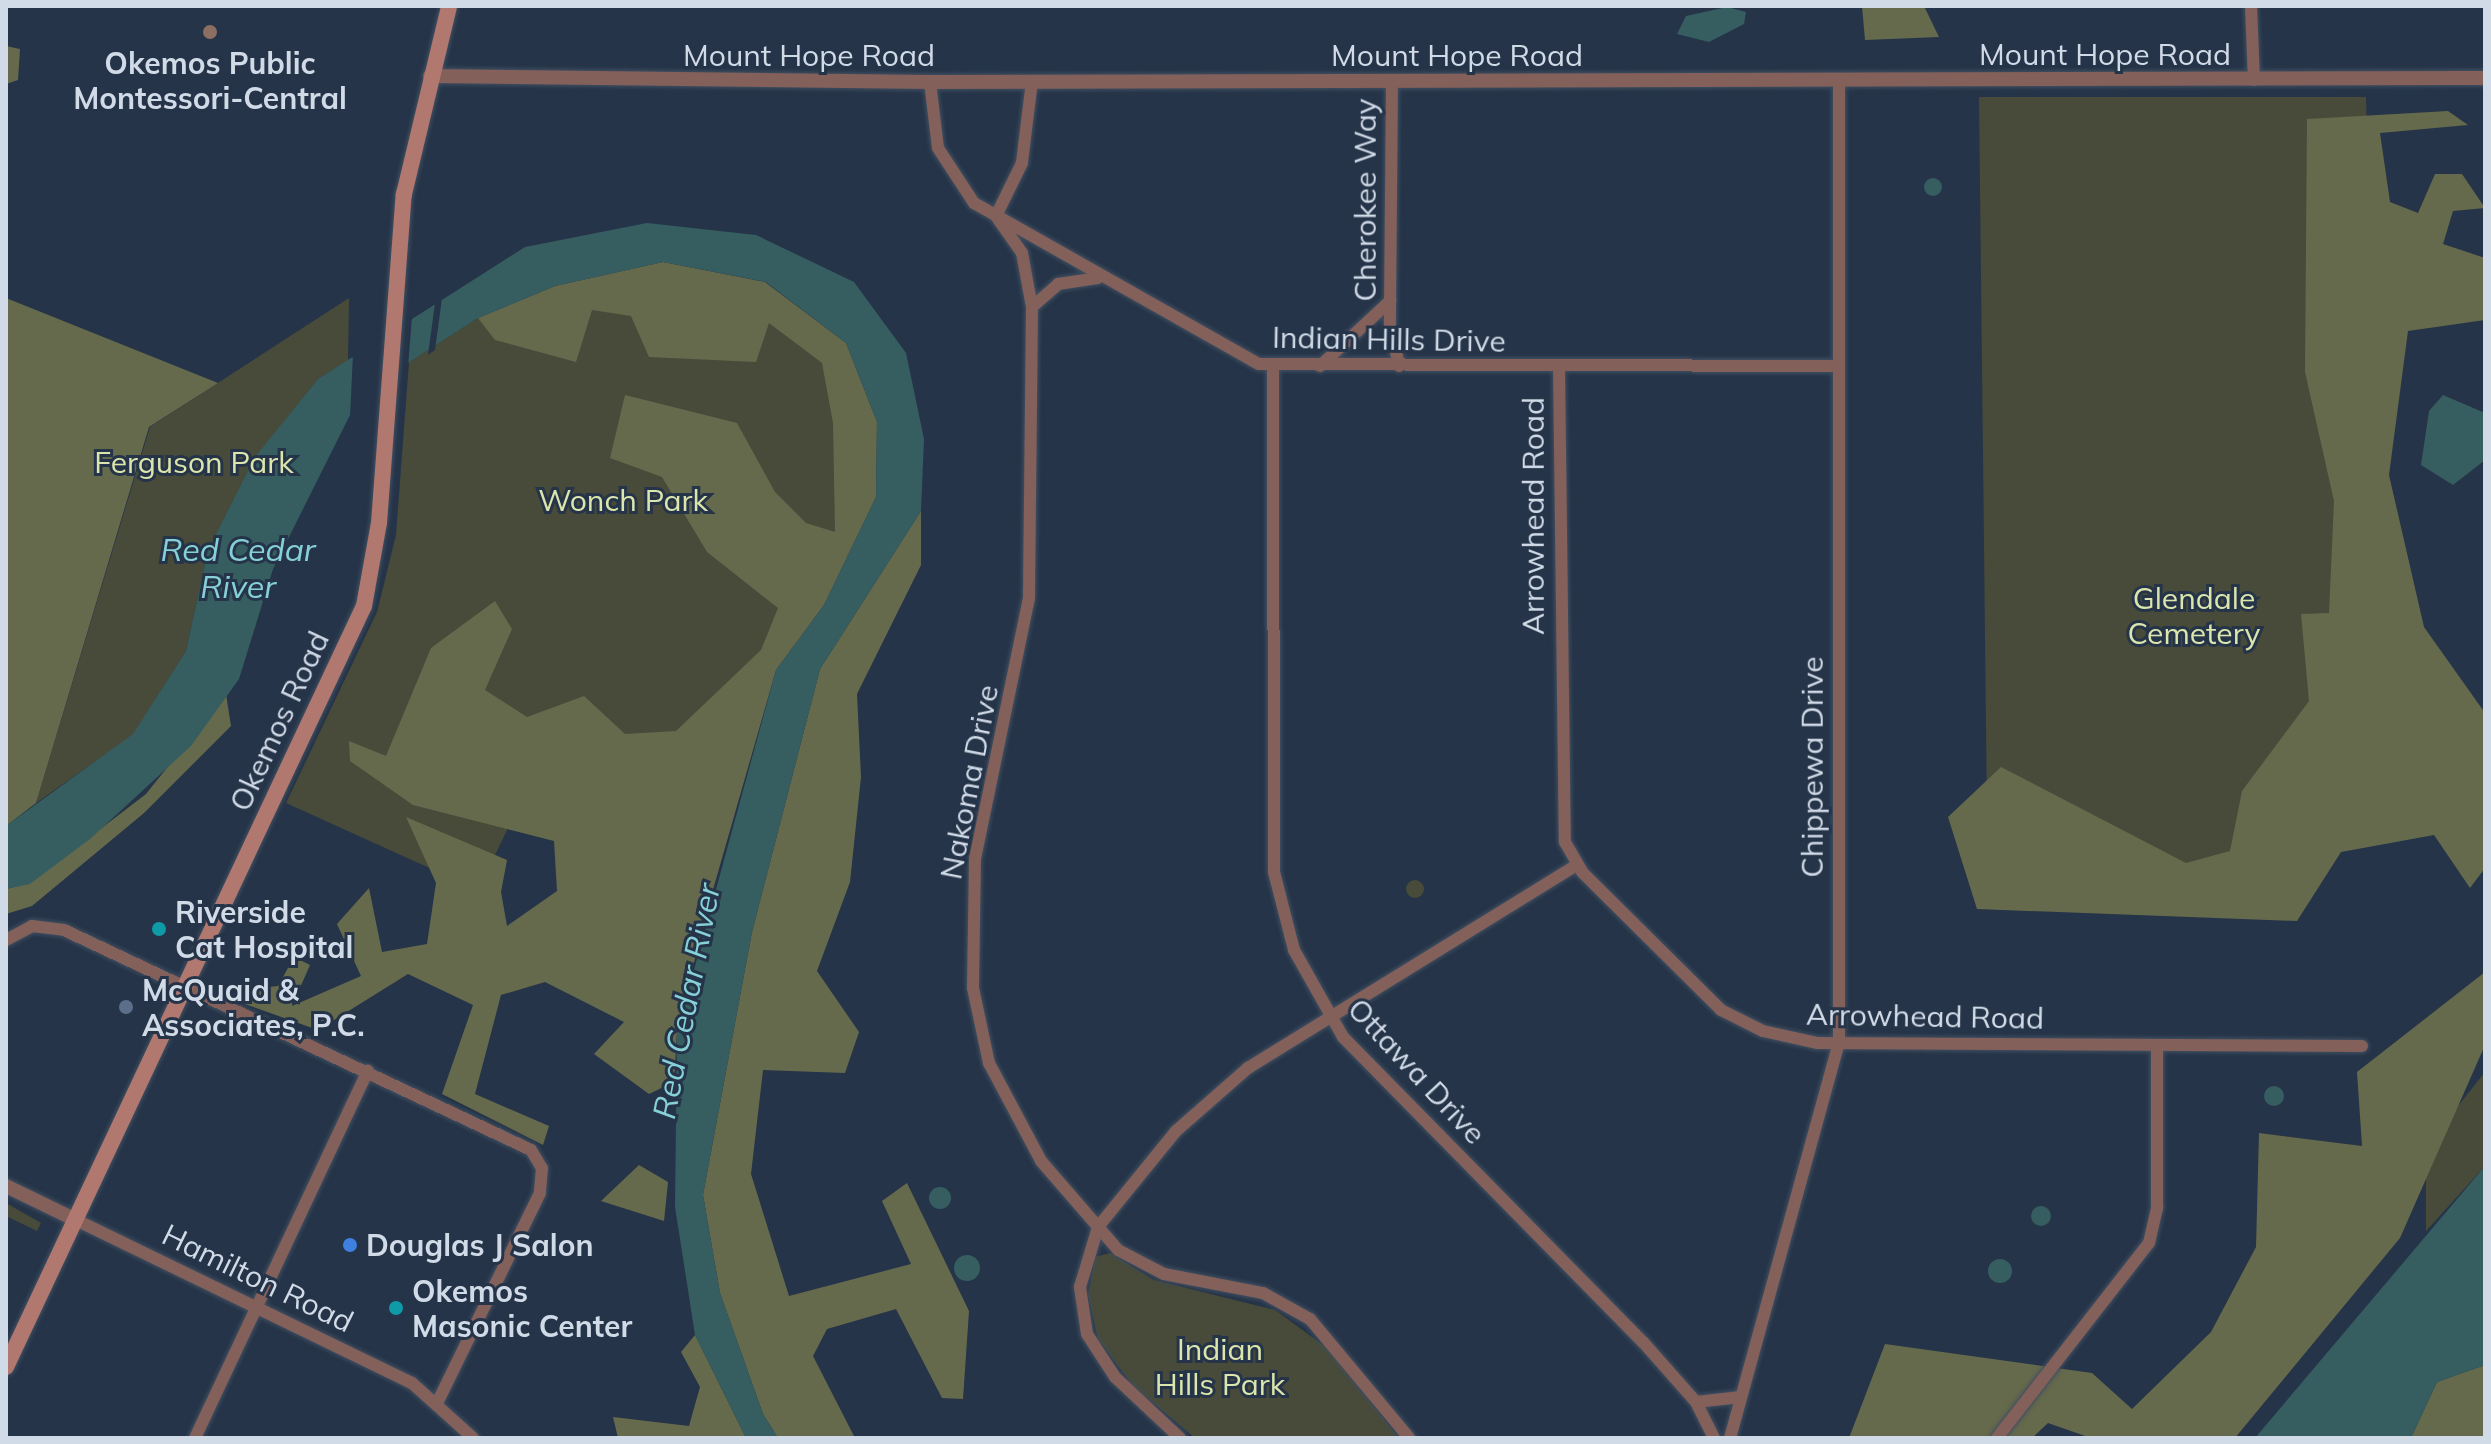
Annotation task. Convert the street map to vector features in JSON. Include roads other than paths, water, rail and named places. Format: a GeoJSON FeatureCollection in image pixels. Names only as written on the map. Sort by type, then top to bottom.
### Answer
{"type":"FeatureCollection","features":[{"type":"Feature","properties":{"kind":"main road","name":"Okemos Road"},"geometry":{"type":"LineString","coordinates":[[6,1367],[364,606],[379,523],[391,316],[404,194],[449,6]]}},
{"type":"Feature","properties":{"kind":"street"},"geometry":{"type":"LineString","coordinates":[[2251,6],[2254,80]]}},
{"type":"Feature","properties":{"kind":"street","name":"Mount Hope Road"},"geometry":{"type":"LineString","coordinates":[[430,76],[930,82],[2485,78]]}},
{"type":"Feature","properties":{"kind":"street"},"geometry":{"type":"LineString","coordinates":[[996,216],[1022,163],[1032,81]]}},
{"type":"Feature","properties":{"kind":"street","name":"Cherokee Way"},"geometry":{"type":"LineString","coordinates":[[1392,81],[1390,301],[1399,366]]}},
{"type":"Feature","properties":{"kind":"street","name":"Chippewa Drive"},"geometry":{"type":"LineString","coordinates":[[1730,1438],[1839,1043],[1836,366],[1839,81]]}},
{"type":"Feature","properties":{"kind":"street","name":"Indian Hills Drive"},"geometry":{"type":"LineString","coordinates":[[930,82],[943,160],[966,196],[1103,279],[1273,367],[1836,366]]}},
{"type":"Feature","properties":{"kind":"street","name":"Nakoma Drive"},"geometry":{"type":"LineString","coordinates":[[996,216],[1022,253],[1032,307],[1029,598],[975,859],[973,988],[1008,1107],[1041,1161],[1098,1227],[1152,1270],[1263,1293],[1310,1319],[1409,1438]]}},
{"type":"Feature","properties":{"kind":"street"},"geometry":{"type":"LineString","coordinates":[[1032,307],[1069,280],[1103,279]]}},
{"type":"Feature","properties":{"kind":"street"},"geometry":{"type":"LineString","coordinates":[[1320,366],[1390,301]]}},
{"type":"Feature","properties":{"kind":"street","name":"Arrowhead Road"},"geometry":{"type":"LineString","coordinates":[[1559,366],[1561,826],[1577,865],[1721,1010],[1779,1036],[1839,1043],[2362,1046]]}},
{"type":"Feature","properties":{"kind":"street","name":"Ottawa Drive"},"geometry":{"type":"LineString","coordinates":[[1273,367],[1274,872],[1294,950],[1328,1016],[1696,1402],[1714,1438]]}},
{"type":"Feature","properties":{"kind":"street"},"geometry":{"type":"LineString","coordinates":[[1180,1438],[1115,1377],[1087,1334],[1080,1287],[1098,1227],[1199,1109],[1328,1016],[1577,865]]}},
{"type":"Feature","properties":{"kind":"street"},"geometry":{"type":"LineString","coordinates":[[6,940],[32,926],[57,927],[519,1142],[538,1159],[543,1180],[438,1401]]}},
{"type":"Feature","properties":{"kind":"street"},"geometry":{"type":"LineString","coordinates":[[1997,1438],[2149,1243],[2157,1207],[2157,1045]]}},
{"type":"Feature","properties":{"kind":"street"},"geometry":{"type":"LineString","coordinates":[[195,1438],[260,1307],[368,1071]]}},
{"type":"Feature","properties":{"kind":"street","name":"Hamilton Road"},"geometry":{"type":"LineString","coordinates":[[6,1186],[260,1307],[438,1401],[473,1438]]}},
{"type":"Feature","properties":{"kind":"street"},"geometry":{"type":"LineString","coordinates":[[1696,1402],[1741,1397]]}},
{"type":"Feature","properties":{"kind":"water"},"geometry":{"type":"Polygon","coordinates":[[[1727,7],[1746,12],[1744,24],[1709,42],[1677,34],[1686,16],[1727,7]]]}},
{"type":"Feature","properties":{"kind":"water"},"geometry":{"type":"Polygon","coordinates":[[[1929,178],[1937,178],[1942,187],[1940,194],[1929,196],[1924,191],[1924,183],[1929,178]]]}},
{"type":"Feature","properties":{"kind":"water","name":"Red Cedar River"},"geometry":{"type":"Polygon","coordinates":[[[647,223],[756,235],[854,282],[906,353],[924,439],[921,511],[820,669],[752,932],[703,1195],[720,1293],[763,1414],[778,1438],[746,1438],[695,1335],[675,1207],[677,1032],[776,670],[824,605],[876,497],[877,422],[846,343],[766,282],[663,262],[555,286],[478,318],[361,393],[273,569],[239,679],[191,746],[90,839],[30,884],[6,889],[6,826],[133,734],[186,651],[208,550],[255,457],[318,379],[525,247],[647,223]]]}},
{"type":"Feature","properties":{"kind":"water"},"geometry":{"type":"Polygon","coordinates":[[[2443,395],[2485,413],[2485,460],[2453,485],[2421,465],[2429,411],[2443,395]]]}},
{"type":"Feature","properties":{"kind":"water"},"geometry":{"type":"Polygon","coordinates":[[[2274,1086],[2281,1089],[2284,1096],[2281,1103],[2274,1106],[2267,1103],[2264,1096],[2267,1089],[2274,1086]]]}},
{"type":"Feature","properties":{"kind":"water"},"geometry":{"type":"Polygon","coordinates":[[[2485,1166],[2485,1365],[2437,1382],[2411,1438],[2255,1438],[2485,1166]]]}},
{"type":"Feature","properties":{"kind":"water"},"geometry":{"type":"Polygon","coordinates":[[[940,1187],[948,1190],[951,1198],[948,1206],[940,1209],[932,1206],[929,1198],[932,1190],[940,1187]]]}},
{"type":"Feature","properties":{"kind":"water"},"geometry":{"type":"Polygon","coordinates":[[[2041,1206],[2048,1209],[2051,1216],[2048,1223],[2041,1226],[2034,1223],[2031,1216],[2034,1209],[2041,1206]]]}},
{"type":"Feature","properties":{"kind":"water"},"geometry":{"type":"Polygon","coordinates":[[[967,1255],[976,1259],[980,1268],[976,1277],[967,1281],[958,1277],[954,1268],[958,1259],[967,1255]]]}},
{"type":"Feature","properties":{"kind":"water"},"geometry":{"type":"Polygon","coordinates":[[[2000,1259],[2009,1262],[2012,1271],[2009,1280],[2000,1283],[1991,1280],[1988,1271],[1991,1262],[2000,1259]]]}},
{"type":"Feature","properties":{"kind":"place","name":"Okemos Public Montessori-Central"},"geometry":{"type":"Point","coordinates":[210,32]}},
{"type":"Feature","properties":{"kind":"place","name":"Riverside Cat Hospital"},"geometry":{"type":"Point","coordinates":[159,929]}},
{"type":"Feature","properties":{"kind":"place","name":"McQuaid & Associates, P.C."},"geometry":{"type":"Point","coordinates":[126,1007]}},
{"type":"Feature","properties":{"kind":"place","name":"Douglas J Salon"},"geometry":{"type":"Point","coordinates":[350,1245]}},
{"type":"Feature","properties":{"kind":"place","name":"Okemos Masonic Center"},"geometry":{"type":"Point","coordinates":[396,1308]}},
{"type":"Feature","properties":{"kind":"park label","name":"Ferguson Park"},"geometry":{"type":"Point","coordinates":[194,462]}},
{"type":"Feature","properties":{"kind":"park label","name":"Wonch Park"},"geometry":{"type":"Point","coordinates":[623,500]}},
{"type":"Feature","properties":{"kind":"park label","name":"Glendale Cemetery"},"geometry":{"type":"Point","coordinates":[2194,615]}},
{"type":"Feature","properties":{"kind":"park label","name":"Indian Hills Park"},"geometry":{"type":"Point","coordinates":[1220,1366]}}]}
